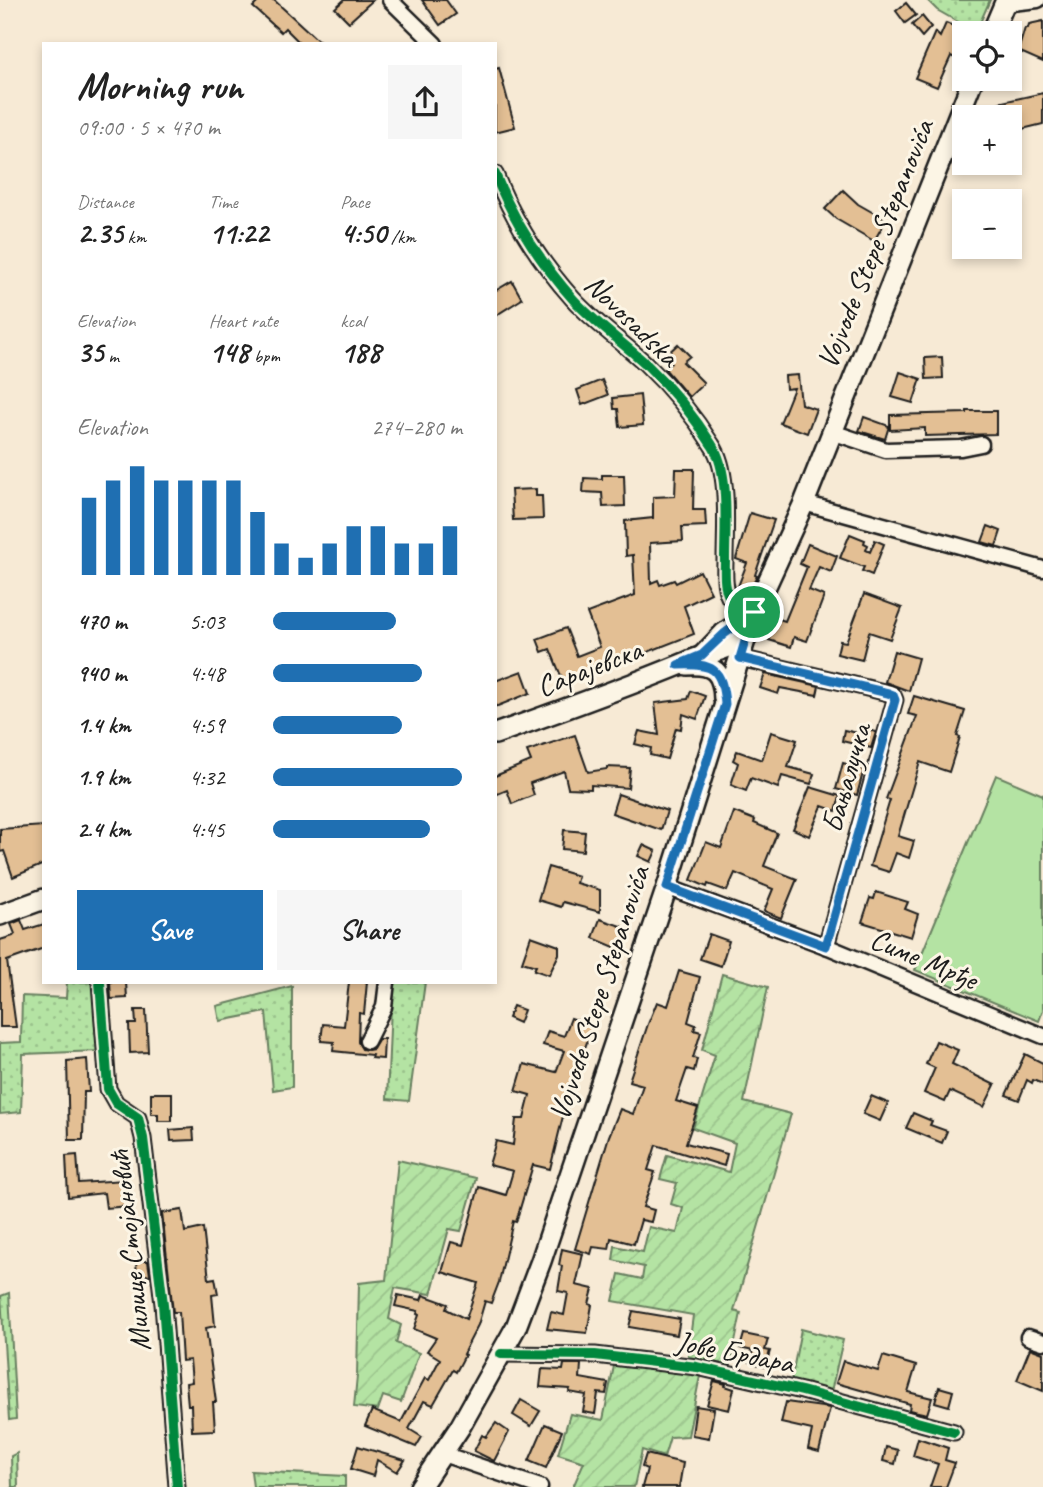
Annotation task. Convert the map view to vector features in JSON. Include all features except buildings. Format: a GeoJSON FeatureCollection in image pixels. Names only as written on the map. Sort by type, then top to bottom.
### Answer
{"type":"FeatureCollection","features":[{"type":"Feature","properties":{"kind":"main road"},"geometry":{"type":"LineString","coordinates":[[997,21],[1005,2]]}},
{"type":"Feature","properties":{"kind":"main road","name":"Vojvode Stepe Stepanovića"},"geometry":{"type":"LineString","coordinates":[[420,1487],[443,1454],[516,1327],[541,1261],[667,887],[754,612],[804,503],[969,91]]}},
{"type":"Feature","properties":{"kind":"main road"},"geometry":{"type":"LineString","coordinates":[[702,655],[724,634],[754,612]]}},
{"type":"Feature","properties":{"kind":"main road","name":"Сарајевска"},"geometry":{"type":"LineString","coordinates":[[497,733],[608,694],[702,655],[724,650],[747,637]]}},
{"type":"Feature","properties":{"kind":"main road"},"geometry":{"type":"LineString","coordinates":[[678,665],[705,665],[717,672],[724,688],[725,704]]}},
{"type":"Feature","properties":{"kind":"main road"},"geometry":{"type":"LineString","coordinates":[[0,915],[42,900]]}},
{"type":"Feature","properties":{"kind":"street"},"geometry":{"type":"LineString","coordinates":[[390,0],[433,42]]}},
{"type":"Feature","properties":{"kind":"street"},"geometry":{"type":"LineString","coordinates":[[1005,2],[1038,0]]}},
{"type":"Feature","properties":{"kind":"street","name":"Novosadska"},"geometry":{"type":"LineString","coordinates":[[497,178],[517,221],[553,274],[575,301],[647,365],[715,448],[721,466],[725,581],[733,603],[754,612]]}},
{"type":"Feature","properties":{"kind":"street"},"geometry":{"type":"LineString","coordinates":[[832,432],[886,450],[961,448],[981,444]]}},
{"type":"Feature","properties":{"kind":"street"},"geometry":{"type":"LineString","coordinates":[[804,503],[1043,569]]}},
{"type":"Feature","properties":{"kind":"street","name":"Бањалучка"},"geometry":{"type":"LineString","coordinates":[[740,658],[888,693],[893,695],[895,700],[826,946]]}},
{"type":"Feature","properties":{"kind":"street","name":"Симе Мрђе"},"geometry":{"type":"LineString","coordinates":[[667,887],[826,946],[1043,1036]]}},
{"type":"Feature","properties":{"kind":"street","name":"Милице Стојановић"},"geometry":{"type":"LineString","coordinates":[[100,984],[108,1089],[116,1103],[138,1118],[143,1138],[163,1304],[177,1487]]}},
{"type":"Feature","properties":{"kind":"street"},"geometry":{"type":"LineString","coordinates":[[367,1041],[384,1007],[387,984]]}},
{"type":"Feature","properties":{"kind":"street"},"geometry":{"type":"LineString","coordinates":[[1028,1338],[1043,1342]]}},
{"type":"Feature","properties":{"kind":"street","name":"Јове Брдара"},"geometry":{"type":"LineString","coordinates":[[501,1354],[595,1355],[697,1367],[802,1391],[954,1432]]}},
{"type":"Feature","properties":{"kind":"street"},"geometry":{"type":"LineString","coordinates":[[443,1454],[540,1487]]}},
{"type":"Feature","properties":{"kind":"green space"},"geometry":{"type":"Polygon","coordinates":[[[927,0],[990,0],[981,21],[956,21],[937,10],[927,0]]]}},
{"type":"Feature","properties":{"kind":"green space"},"geometry":{"type":"Polygon","coordinates":[[[996,775],[1043,795],[1043,1010],[1039,1021],[915,970],[996,775]]]}},
{"type":"Feature","properties":{"kind":"green space"},"geometry":{"type":"Polygon","coordinates":[[[722,974],[768,987],[744,1102],[791,1114],[734,1311],[741,1313],[728,1376],[701,1371],[688,1436],[670,1437],[664,1457],[642,1450],[634,1487],[573,1487],[584,1462],[558,1454],[570,1414],[603,1420],[615,1361],[687,1363],[693,1315],[613,1301],[619,1274],[642,1279],[644,1267],[613,1260],[615,1246],[643,1252],[649,1227],[677,1233],[683,1208],[671,1204],[677,1183],[660,1179],[667,1155],[729,1172],[735,1143],[693,1128],[715,1055],[702,1050],[722,974]]]}},
{"type":"Feature","properties":{"kind":"green space"},"geometry":{"type":"Polygon","coordinates":[[[67,984],[96,984],[99,1051],[23,1054],[21,1112],[0,1114],[0,1043],[21,1042],[22,996],[66,998],[67,984]]]}},
{"type":"Feature","properties":{"kind":"green space"},"geometry":{"type":"Polygon","coordinates":[[[392,984],[425,984],[409,1101],[387,1099],[392,984]]]}},
{"type":"Feature","properties":{"kind":"green space"},"geometry":{"type":"Polygon","coordinates":[[[292,986],[292,1087],[273,1090],[266,1012],[220,1021],[217,1006],[292,986]]]}},
{"type":"Feature","properties":{"kind":"green space"},"geometry":{"type":"Polygon","coordinates":[[[398,1160],[476,1178],[461,1231],[449,1229],[431,1294],[395,1288],[389,1319],[401,1325],[396,1343],[419,1353],[401,1402],[383,1396],[378,1410],[354,1407],[359,1283],[386,1280],[398,1160]]]}},
{"type":"Feature","properties":{"kind":"green space"},"geometry":{"type":"Polygon","coordinates":[[[9,1293],[16,1419],[9,1420],[1,1296],[9,1293]]]}},
{"type":"Feature","properties":{"kind":"green space"},"geometry":{"type":"Polygon","coordinates":[[[801,1329],[843,1340],[830,1396],[790,1386],[801,1329]]]}},
{"type":"Feature","properties":{"kind":"green space"},"geometry":{"type":"Polygon","coordinates":[[[17,1453],[18,1487],[12,1487],[11,1456],[17,1453]]]}},
{"type":"Feature","properties":{"kind":"green space"},"geometry":{"type":"Polygon","coordinates":[[[251,1471],[345,1476],[345,1487],[253,1487],[251,1471]]]}},
{"type":"Feature","properties":{"kind":"cycle path"},"geometry":{"type":"LineString","coordinates":[[497,179],[519,224],[561,285],[590,316],[663,381],[712,445],[718,456],[724,484],[727,590],[736,605],[754,612]]}},
{"type":"Feature","properties":{"kind":"cycle path"},"geometry":{"type":"LineString","coordinates":[[740,658],[888,693],[893,695],[895,700],[826,946]]}},
{"type":"Feature","properties":{"kind":"cycle path"},"geometry":{"type":"LineString","coordinates":[[100,984],[108,1089],[116,1103],[138,1118],[143,1138],[163,1304],[177,1487]]}},
{"type":"Feature","properties":{"kind":"cycle path"},"geometry":{"type":"LineString","coordinates":[[501,1354],[595,1355],[697,1367],[802,1391],[954,1432]]}},
{"type":"Feature","properties":{"kind":"route"},"geometry":{"type":"LineString","coordinates":[[754,612],[740,658],[888,693],[893,695],[895,700],[826,946],[667,887],[725,704],[724,688],[717,672],[705,665],[678,665],[702,655],[724,634],[754,612]]}}]}
